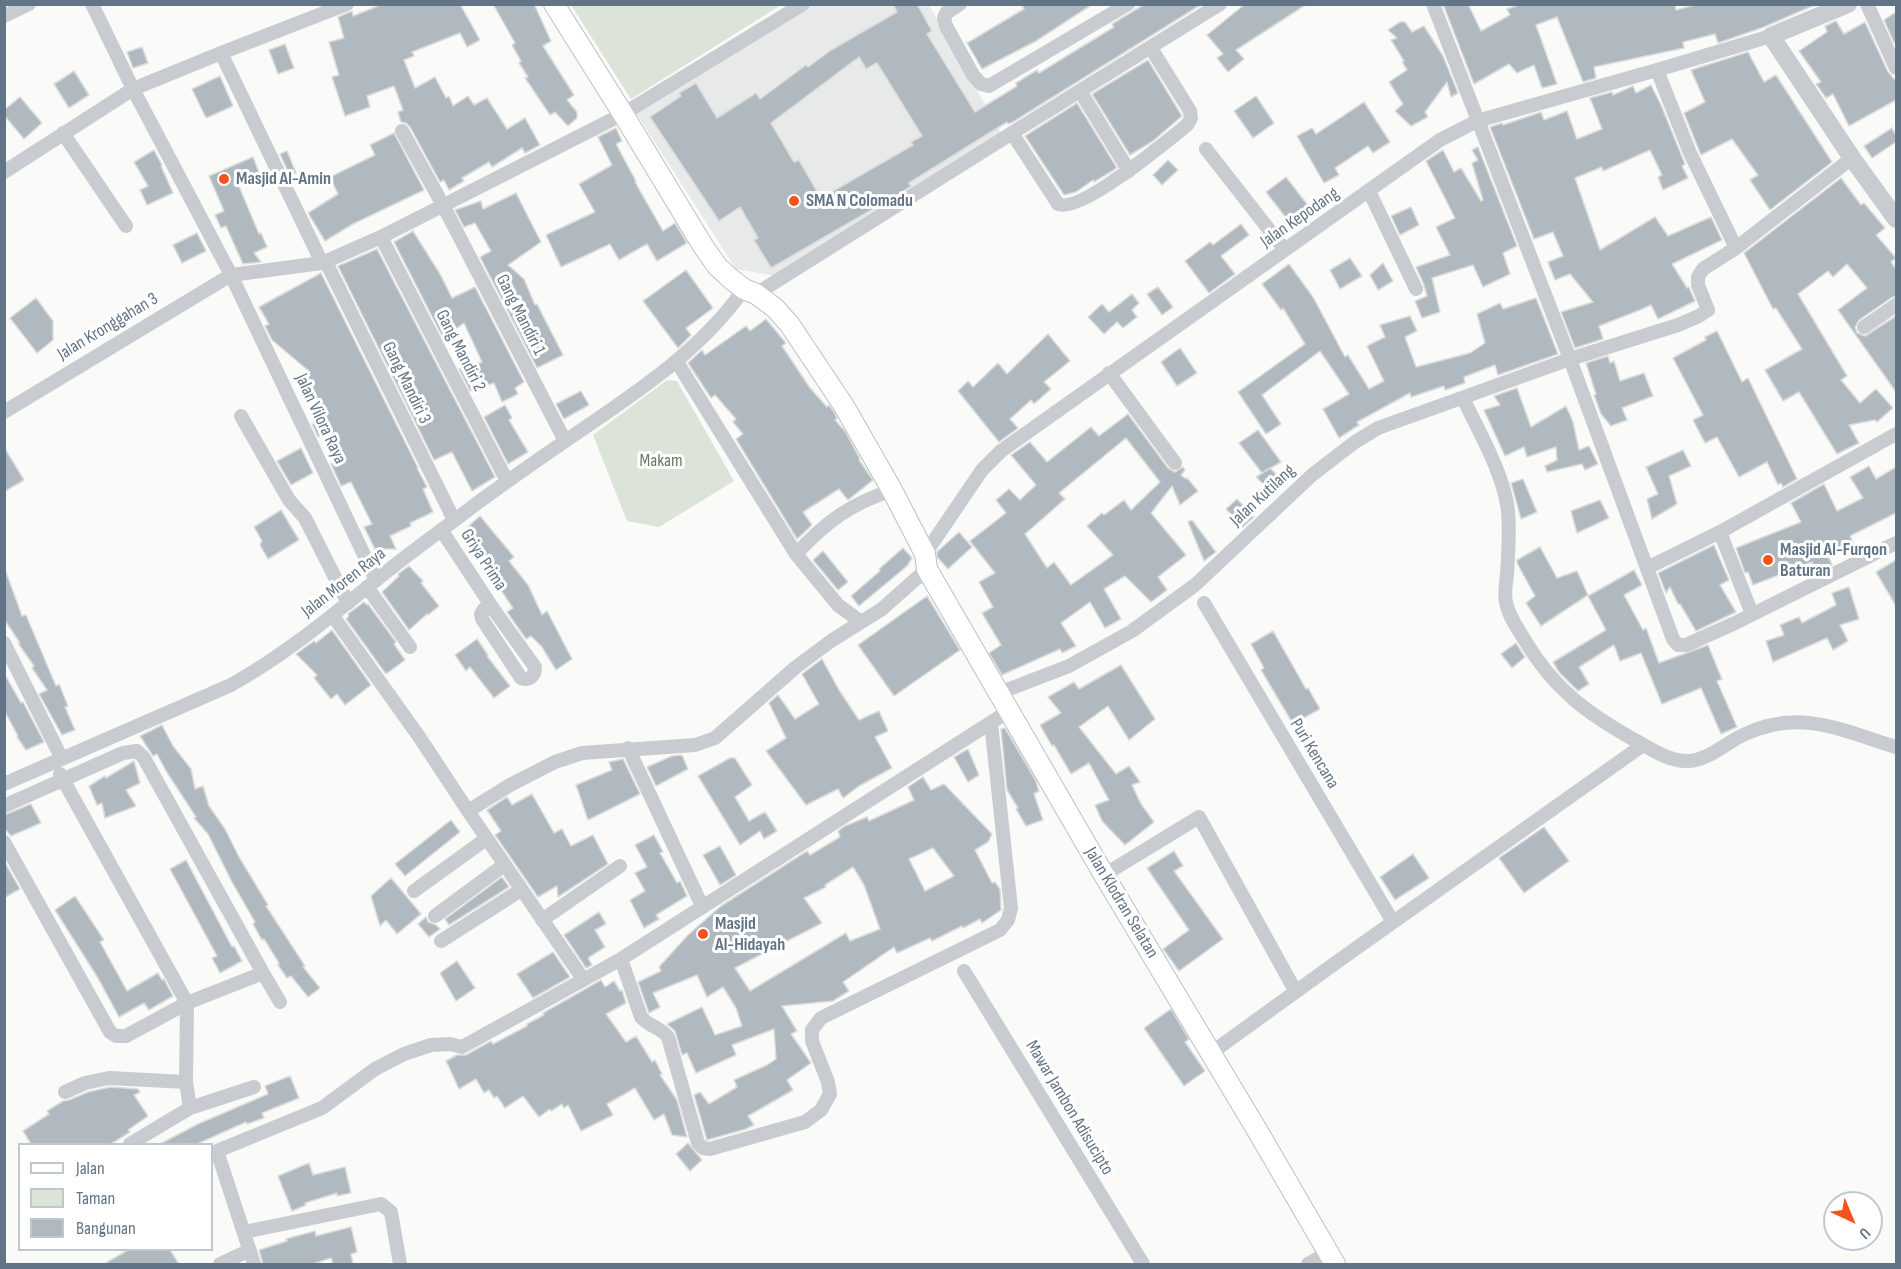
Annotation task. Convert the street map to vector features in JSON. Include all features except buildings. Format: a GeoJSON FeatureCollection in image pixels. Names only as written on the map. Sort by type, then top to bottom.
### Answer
{"type":"FeatureCollection","features":[{"type":"Feature","properties":{"kind":"main road"},"geometry":{"type":"LineString","coordinates":[[554,4],[717,266],[774,308],[790,325],[844,405],[908,519],[923,554]]}},
{"type":"Feature","properties":{"kind":"main road","name":"Jalan Klodran Selatan"},"geometry":{"type":"LineString","coordinates":[[923,554],[1009,711],[1331,1259]]}},
{"type":"Feature","properties":{"kind":"street"},"geometry":{"type":"LineString","coordinates":[[4,16],[29,4]]}},
{"type":"Feature","properties":{"kind":"street","name":"Jalan Vilora Raya"},"geometry":{"type":"LineString","coordinates":[[92,4],[133,89],[231,275],[372,583],[410,647]]}},
{"type":"Feature","properties":{"kind":"street"},"geometry":{"type":"LineString","coordinates":[[4,172],[133,89],[347,4]]}},
{"type":"Feature","properties":{"kind":"street"},"geometry":{"type":"LineString","coordinates":[[231,275],[324,263],[381,237],[444,207],[623,114],[803,4]]}},
{"type":"Feature","properties":{"kind":"street"},"geometry":{"type":"LineString","coordinates":[[960,4],[946,13],[944,18],[946,26],[973,75],[981,84],[989,86],[1128,4]]}},
{"type":"Feature","properties":{"kind":"street","name":"Jalan Moren Raya"},"geometry":{"type":"LineString","coordinates":[[4,784],[231,685],[269,663],[333,616],[454,520],[677,362],[750,292],[1220,4]]}},
{"type":"Feature","properties":{"kind":"street"},"geometry":{"type":"LineString","coordinates":[[1433,4],[1570,359],[1673,639],[1678,645],[1686,645],[1896,543]]}},
{"type":"Feature","properties":{"kind":"street"},"geometry":{"type":"LineString","coordinates":[[1848,4],[1771,36],[1852,158],[1896,219]]}},
{"type":"Feature","properties":{"kind":"street"},"geometry":{"type":"LineString","coordinates":[[1867,4],[1896,68]]}},
{"type":"Feature","properties":{"kind":"street","name":"Jalan Kepodang"},"geometry":{"type":"LineString","coordinates":[[923,554],[982,470],[1022,434],[1440,140],[1477,120],[1771,36]]}},
{"type":"Feature","properties":{"kind":"street"},"geometry":{"type":"LineString","coordinates":[[1012,133],[1054,200],[1064,207],[1075,204],[1129,171],[1187,125],[1191,118],[1190,111],[1151,48]]}},
{"type":"Feature","properties":{"kind":"street","name":"Gang Mandiri 3"},"geometry":{"type":"LineString","coordinates":[[220,53],[454,520]]}},
{"type":"Feature","properties":{"kind":"street"},"geometry":{"type":"LineString","coordinates":[[1657,70],[1690,153],[1736,248],[1852,158]]}},
{"type":"Feature","properties":{"kind":"street"},"geometry":{"type":"LineString","coordinates":[[1080,91],[1129,171]]}},
{"type":"Feature","properties":{"kind":"street","name":"Gang Mandiri 1"},"geometry":{"type":"LineString","coordinates":[[402,131],[444,207],[565,441]]}},
{"type":"Feature","properties":{"kind":"street"},"geometry":{"type":"LineString","coordinates":[[63,133],[126,226]]}},
{"type":"Feature","properties":{"kind":"street"},"geometry":{"type":"LineString","coordinates":[[1206,149],[1285,250]]}},
{"type":"Feature","properties":{"kind":"street"},"geometry":{"type":"LineString","coordinates":[[1369,191],[1416,289]]}},
{"type":"Feature","properties":{"kind":"street","name":"Gang Mandiri 2"},"geometry":{"type":"LineString","coordinates":[[381,237],[507,481]]}},
{"type":"Feature","properties":{"kind":"street","name":"Jalan Kutilang"},"geometry":{"type":"LineString","coordinates":[[999,693],[1069,666],[1132,631],[1195,585],[1312,475],[1355,442],[1378,428],[1570,359],[1647,336],[1699,316],[1708,310],[1708,307],[1698,285],[1698,277],[1703,269],[1736,248]]}},
{"type":"Feature","properties":{"kind":"street","name":"Jalan Kronggahan 3"},"geometry":{"type":"LineString","coordinates":[[4,412],[231,275]]}},
{"type":"Feature","properties":{"kind":"street"},"geometry":{"type":"LineString","coordinates":[[1864,327],[1896,305]]}},
{"type":"Feature","properties":{"kind":"street"},"geometry":{"type":"LineString","coordinates":[[677,362],[796,554],[838,605],[857,619]]}},
{"type":"Feature","properties":{"kind":"street"},"geometry":{"type":"LineString","coordinates":[[1109,373],[1175,463]]}},
{"type":"Feature","properties":{"kind":"street"},"geometry":{"type":"LineString","coordinates":[[1463,398],[1503,488],[1509,537],[1505,601],[1514,623],[1527,644],[1554,681],[1572,699],[1594,716],[1643,745],[1663,755],[1687,762],[1704,757],[1743,735],[1771,725],[1798,721],[1829,725],[1896,747]]}},
{"type":"Feature","properties":{"kind":"street"},"geometry":{"type":"LineString","coordinates":[[241,416],[289,500],[305,518],[348,603]]}},
{"type":"Feature","properties":{"kind":"street"},"geometry":{"type":"LineString","coordinates":[[1647,568],[1720,532],[1896,434]]}},
{"type":"Feature","properties":{"kind":"street"},"geometry":{"type":"LineString","coordinates":[[796,554],[839,514],[863,500],[892,489]]}},
{"type":"Feature","properties":{"kind":"street","name":"Griya Prima"},"geometry":{"type":"LineString","coordinates":[[442,531],[535,667],[532,677],[526,680],[522,678],[482,619],[481,614],[484,609],[494,610]]}},
{"type":"Feature","properties":{"kind":"street"},"geometry":{"type":"LineString","coordinates":[[1720,532],[1752,614]]}},
{"type":"Feature","properties":{"kind":"street"},"geometry":{"type":"LineString","coordinates":[[468,811],[510,785],[555,762],[582,753],[695,745],[715,738],[796,666],[857,619],[882,609],[923,554]]}},
{"type":"Feature","properties":{"kind":"street","name":"Puri Kencana"},"geometry":{"type":"LineString","coordinates":[[1204,603],[1393,922]]}},
{"type":"Feature","properties":{"kind":"street"},"geometry":{"type":"LineString","coordinates":[[333,616],[420,738],[486,839],[583,979]]}},
{"type":"Feature","properties":{"kind":"street"},"geometry":{"type":"LineString","coordinates":[[4,644],[58,761],[63,780],[186,1003],[186,1082],[190,1108]]}},
{"type":"Feature","properties":{"kind":"street"},"geometry":{"type":"LineString","coordinates":[[254,1264],[217,1150],[305,1115],[333,1101],[375,1069],[404,1054],[430,1046],[450,1044],[462,1047],[621,959],[1009,711]]}},
{"type":"Feature","properties":{"kind":"street"},"geometry":{"type":"LineString","coordinates":[[621,959],[641,1017],[646,1023],[663,1031],[668,1037],[698,1143],[703,1148],[710,1149],[805,1122],[821,1110],[830,1094],[828,1082],[812,1041],[812,1030],[821,1018],[1000,930],[1008,920],[1011,908],[991,723]]}},
{"type":"Feature","properties":{"kind":"street"},"geometry":{"type":"LineString","coordinates":[[1211,1053],[1643,745]]}},
{"type":"Feature","properties":{"kind":"street"},"geometry":{"type":"LineString","coordinates":[[628,748],[702,906]]}},
{"type":"Feature","properties":{"kind":"street"},"geometry":{"type":"LineString","coordinates":[[4,806],[130,751],[137,751],[141,754],[280,1002]]}},
{"type":"Feature","properties":{"kind":"street"},"geometry":{"type":"LineString","coordinates":[[1104,875],[1199,817],[1296,993]]}},
{"type":"Feature","properties":{"kind":"street"},"geometry":{"type":"LineString","coordinates":[[414,891],[486,839]]}},
{"type":"Feature","properties":{"kind":"street"},"geometry":{"type":"LineString","coordinates":[[4,842],[110,1032],[116,1036],[126,1036],[186,1003],[263,973]]}},
{"type":"Feature","properties":{"kind":"street"},"geometry":{"type":"LineString","coordinates":[[435,916],[504,865]]}},
{"type":"Feature","properties":{"kind":"street"},"geometry":{"type":"LineString","coordinates":[[542,920],[620,866]]}},
{"type":"Feature","properties":{"kind":"street"},"geometry":{"type":"LineString","coordinates":[[441,941],[521,890]]}},
{"type":"Feature","properties":{"kind":"street","name":"Mawar Jambon Adisucipto"},"geometry":{"type":"LineString","coordinates":[[964,971],[1143,1264]]}},
{"type":"Feature","properties":{"kind":"street"},"geometry":{"type":"LineString","coordinates":[[65,1092],[85,1083],[110,1078],[186,1082]]}},
{"type":"Feature","properties":{"kind":"street"},"geometry":{"type":"LineString","coordinates":[[132,1143],[190,1108],[255,1087]]}},
{"type":"Feature","properties":{"kind":"street"},"geometry":{"type":"LineString","coordinates":[[244,1232],[381,1204],[391,1212],[400,1264]]}},
{"type":"Feature","properties":{"kind":"street"},"geometry":{"type":"LineString","coordinates":[[220,1264],[250,1250]]}},
{"type":"Feature","properties":{"kind":"street"},"geometry":{"type":"LineString","coordinates":[[1308,1264],[1331,1259]]}},
{"type":"Feature","properties":{"kind":"shaded area","name":"SMA N Colomadu"},"geometry":{"type":"Polygon","coordinates":[[[812,5],[929,5],[1001,133],[776,276],[736,269],[636,113],[812,5]]]}},
{"type":"Feature","properties":{"kind":"green space"},"geometry":{"type":"Polygon","coordinates":[[[571,5],[781,5],[631,99],[571,5]]]}},
{"type":"Feature","properties":{"kind":"green space","name":"Makam"},"geometry":{"type":"Polygon","coordinates":[[[667,380],[677,381],[734,481],[659,527],[627,521],[593,435],[667,380]]]}},
{"type":"Feature","properties":{"kind":"place","name":"Masjid Al-Amin"},"geometry":{"type":"Point","coordinates":[224,179]}},
{"type":"Feature","properties":{"kind":"place","name":"SMA N Colomadu"},"geometry":{"type":"Point","coordinates":[794,201]}},
{"type":"Feature","properties":{"kind":"place","name":"Masjid Al-Furqon Baturan"},"geometry":{"type":"Point","coordinates":[1768,560]}},
{"type":"Feature","properties":{"kind":"place","name":"Masjid Al-Hidayah"},"geometry":{"type":"Point","coordinates":[703,934]}}]}
